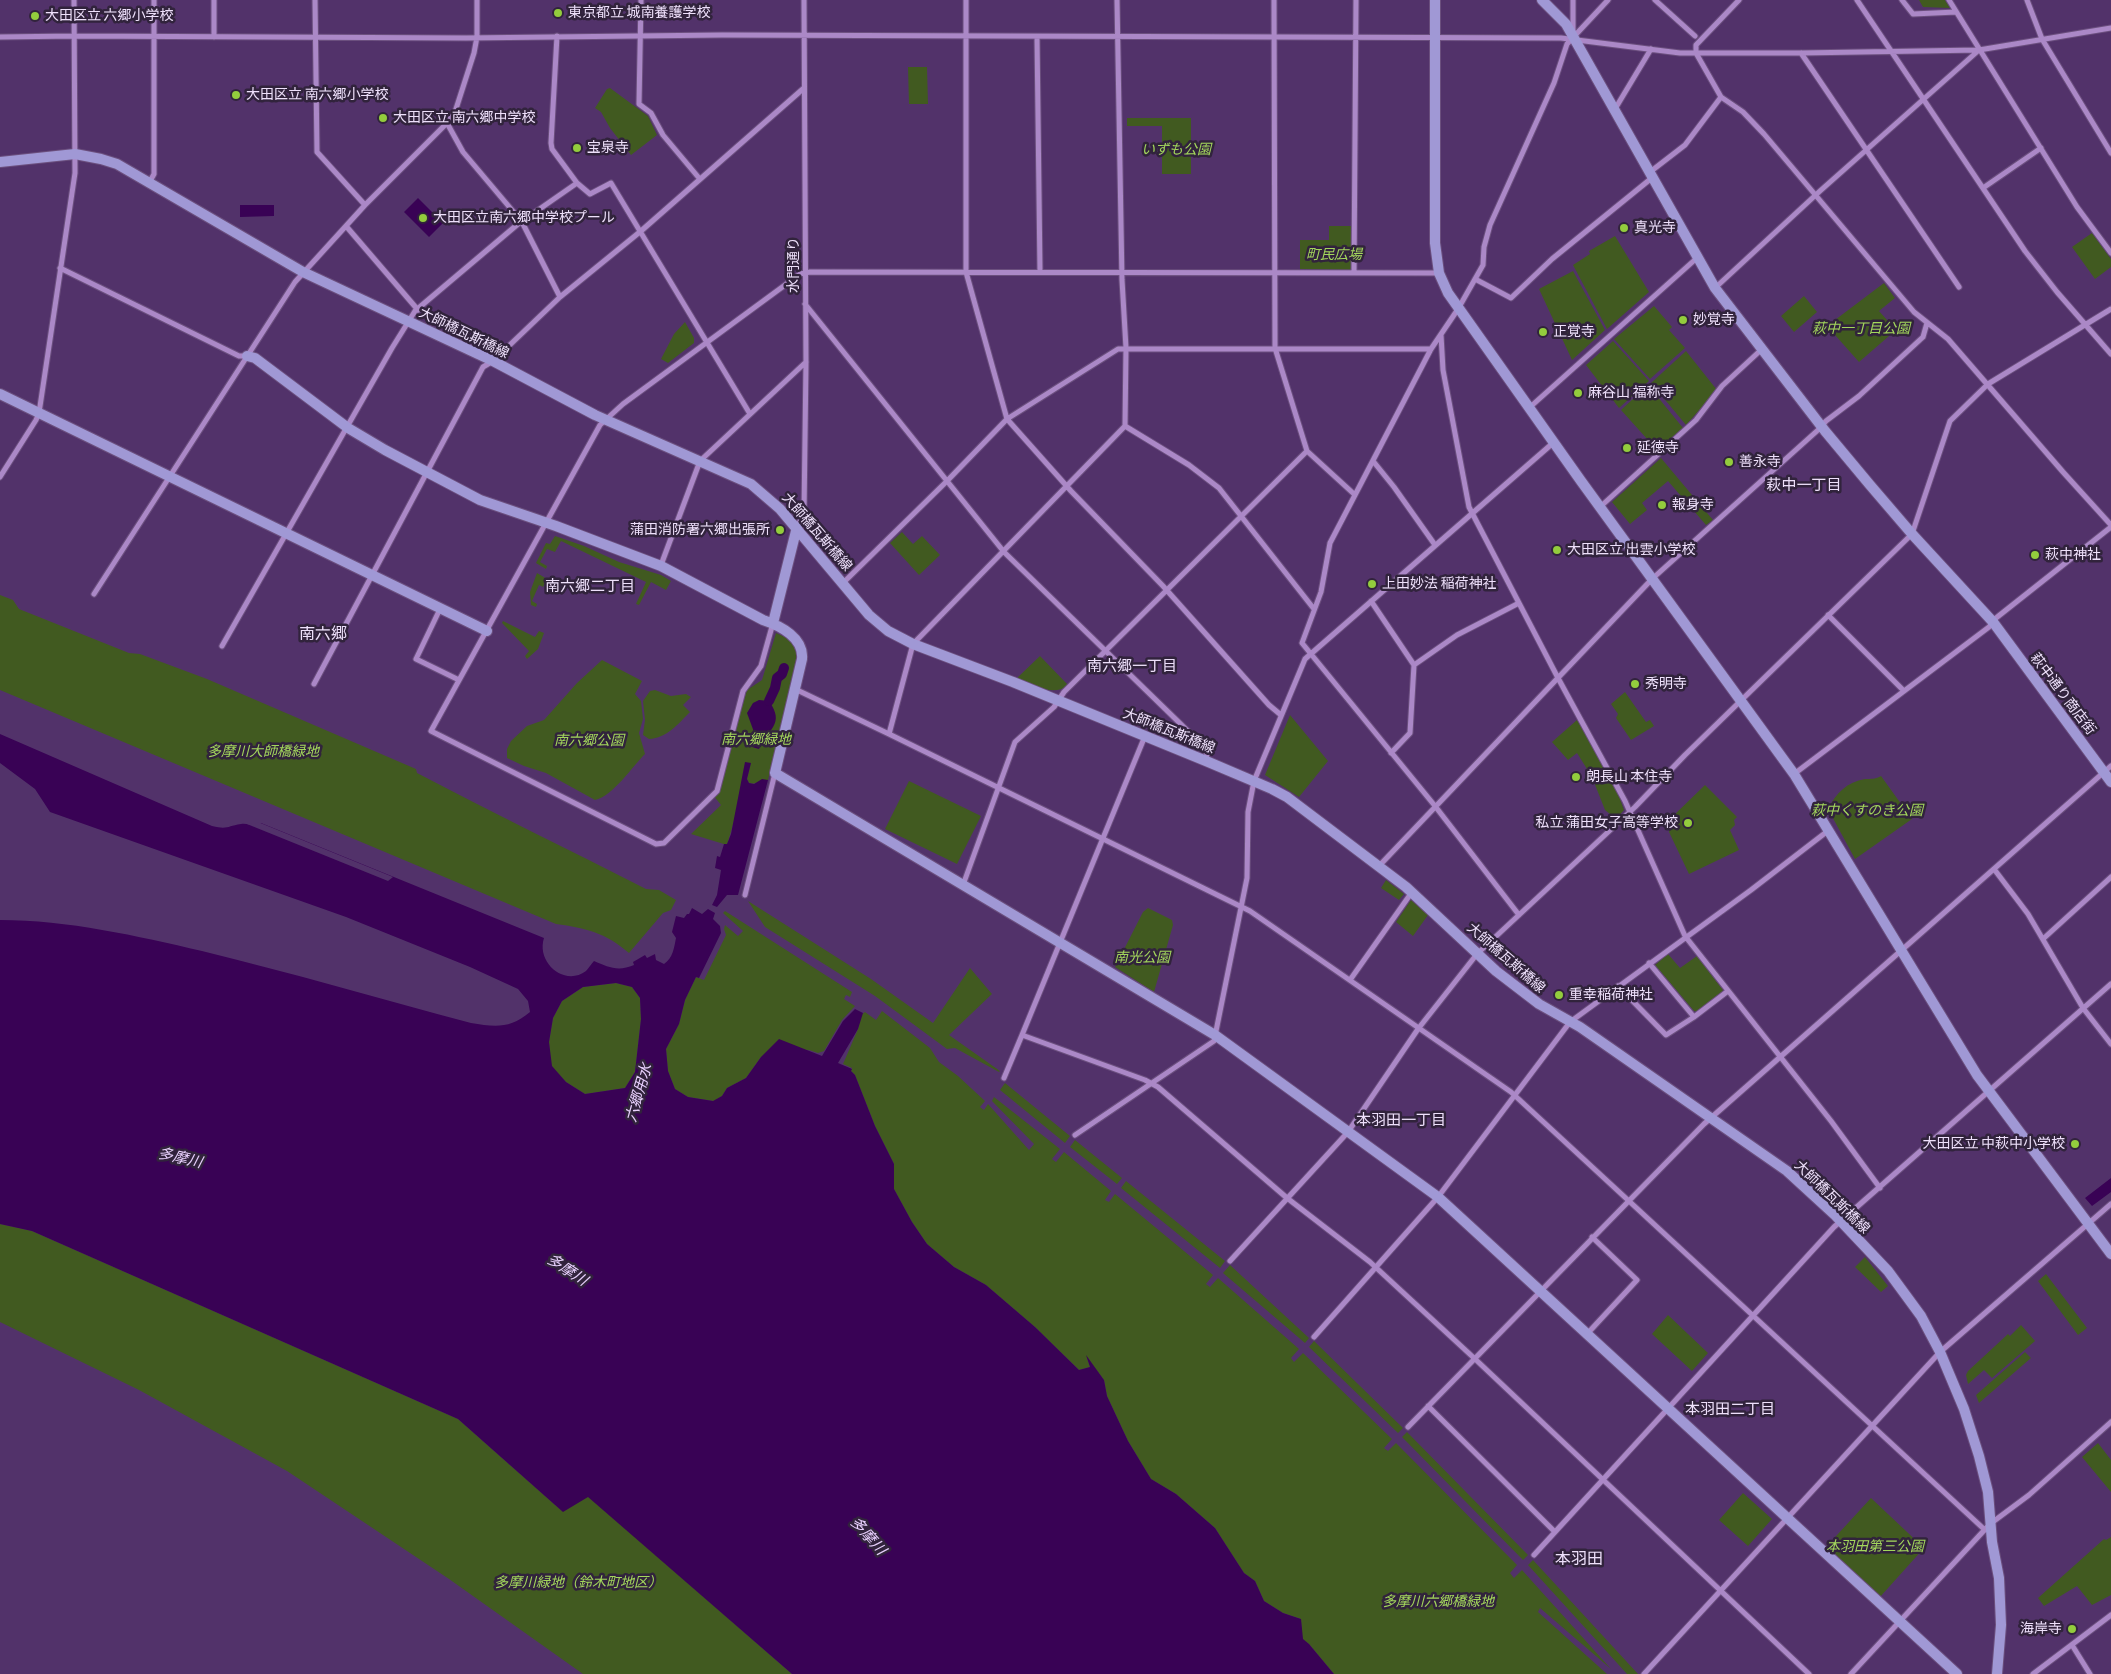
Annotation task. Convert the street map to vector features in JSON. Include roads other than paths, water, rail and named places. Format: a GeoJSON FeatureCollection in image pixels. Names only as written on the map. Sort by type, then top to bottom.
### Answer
{"type":"FeatureCollection","features":[{"type":"Feature","properties":{"kind":"street"},"geometry":{"type":"LineString","coordinates":[[0,477],[39,413],[75,173],[74,0]]}},
{"type":"Feature","properties":{"kind":"street"},"geometry":{"type":"LineString","coordinates":[[150,183],[154,174],[154,0]]}},
{"type":"Feature","properties":{"kind":"street"},"geometry":{"type":"LineString","coordinates":[[214,0],[214,37]]}},
{"type":"Feature","properties":{"kind":"street"},"geometry":{"type":"LineString","coordinates":[[315,0],[316,152],[364,205]]}},
{"type":"Feature","properties":{"kind":"street"},"geometry":{"type":"LineString","coordinates":[[94,594],[303,272],[364,205],[447,123],[455,112],[477,37],[477,0]]}},
{"type":"Feature","properties":{"kind":"street"},"geometry":{"type":"LineString","coordinates":[[640,0],[639,104],[651,113],[663,135],[699,178]]}},
{"type":"Feature","properties":{"kind":"street","name":"水門通り"},"geometry":{"type":"LineString","coordinates":[[797,528],[804,514],[806,362],[804,272],[804,0]]}},
{"type":"Feature","properties":{"kind":"street"},"geometry":{"type":"LineString","coordinates":[[966,0],[966,272],[1007,419],[1067,487],[1168,591],[1269,705],[1281,715]]}},
{"type":"Feature","properties":{"kind":"street"},"geometry":{"type":"LineString","coordinates":[[889,734],[913,644],[1125,426],[1126,348],[1122,272],[1117,0]]}},
{"type":"Feature","properties":{"kind":"street"},"geometry":{"type":"LineString","coordinates":[[1274,0],[1275,348],[1307,451],[1354,494]]}},
{"type":"Feature","properties":{"kind":"street"},"geometry":{"type":"LineString","coordinates":[[1354,273],[1356,0]]}},
{"type":"Feature","properties":{"kind":"street"},"geometry":{"type":"LineString","coordinates":[[1435,0],[1435,243],[1440,273],[1448,293],[1529,409],[1794,774],[1988,1093],[2111,1254]]}},
{"type":"Feature","properties":{"kind":"street","name":"萩中通り商店街"},"geometry":{"type":"LineString","coordinates":[[1542,0],[1566,24],[1715,288],[1822,426],[1912,534],[1993,622],[2108,768],[2111,782]]}},
{"type":"Feature","properties":{"kind":"street"},"geometry":{"type":"LineString","coordinates":[[1573,0],[1573,39]]}},
{"type":"Feature","properties":{"kind":"street"},"geometry":{"type":"LineString","coordinates":[[1519,915],[1435,806],[1310,654],[1303,648],[1302,643],[1321,592],[1330,543],[1354,494],[1373,461],[1374,455],[1431,349],[1458,309],[1483,265],[1484,247],[1490,225],[1554,83],[1567,44],[1608,0]]}},
{"type":"Feature","properties":{"kind":"street"},"geometry":{"type":"LineString","coordinates":[[1655,0],[1694,36]]}},
{"type":"Feature","properties":{"kind":"street"},"geometry":{"type":"LineString","coordinates":[[1739,0],[1696,45],[1696,53],[1721,97],[1743,112],[1764,134],[1914,312],[1948,339],[2111,526],[1993,622],[1794,774]]}},
{"type":"Feature","properties":{"kind":"street"},"geometry":{"type":"LineString","coordinates":[[1857,0],[2037,266],[2111,354]]}},
{"type":"Feature","properties":{"kind":"street"},"geometry":{"type":"LineString","coordinates":[[1902,0],[1913,14],[1956,12]]}},
{"type":"Feature","properties":{"kind":"street"},"geometry":{"type":"LineString","coordinates":[[1949,0],[2077,207],[2111,253]]}},
{"type":"Feature","properties":{"kind":"street"},"geometry":{"type":"LineString","coordinates":[[2027,0],[2042,39],[2111,153]]}},
{"type":"Feature","properties":{"kind":"street"},"geometry":{"type":"LineString","coordinates":[[0,38],[74,36],[1356,36],[1573,39],[1696,53],[1801,53],[1979,50],[2111,28]]}},
{"type":"Feature","properties":{"kind":"street"},"geometry":{"type":"LineString","coordinates":[[557,36],[552,148],[576,183],[590,194],[611,183],[750,414]]}},
{"type":"Feature","properties":{"kind":"street"},"geometry":{"type":"LineString","coordinates":[[1037,37],[1040,272]]}},
{"type":"Feature","properties":{"kind":"street"},"geometry":{"type":"LineString","coordinates":[[1615,109],[1651,49]]}},
{"type":"Feature","properties":{"kind":"street"},"geometry":{"type":"LineString","coordinates":[[1715,288],[1815,195],[1979,50]]}},
{"type":"Feature","properties":{"kind":"street"},"geometry":{"type":"LineString","coordinates":[[1801,53],[1959,287]]}},
{"type":"Feature","properties":{"kind":"street"},"geometry":{"type":"LineString","coordinates":[[314,684],[483,367],[493,361],[560,297],[641,231],[699,178],[804,88]]}},
{"type":"Feature","properties":{"kind":"street"},"geometry":{"type":"LineString","coordinates":[[1475,279],[1511,298],[1552,259],[1685,145],[1721,97]]}},
{"type":"Feature","properties":{"kind":"street"},"geometry":{"type":"LineString","coordinates":[[447,123],[463,152],[522,222],[560,297]]}},
{"type":"Feature","properties":{"kind":"street"},"geometry":{"type":"LineString","coordinates":[[1983,188],[2041,148]]}},
{"type":"Feature","properties":{"kind":"street","name":"大師橋瓦斯橋線"},"geometry":{"type":"LineString","coordinates":[[0,162],[75,154],[101,158],[117,164],[303,272],[493,361],[606,419],[751,484],[780,509],[869,615],[888,631],[913,644],[1059,700],[1254,781],[1286,797],[1412,892],[1502,977],[1787,1171],[1841,1221],[1888,1271],[1911,1301],[1940,1352],[1964,1409],[1988,1492],[1988,1527],[1999,1578],[2001,1625],[1997,1674]]}},
{"type":"Feature","properties":{"kind":"street"},"geometry":{"type":"LineString","coordinates":[[222,646],[392,348],[418,310],[522,222],[576,183]]}},
{"type":"Feature","properties":{"kind":"street"},"geometry":{"type":"LineString","coordinates":[[346,226],[418,310]]}},
{"type":"Feature","properties":{"kind":"street"},"geometry":{"type":"LineString","coordinates":[[1529,409],[1698,256]]}},
{"type":"Feature","properties":{"kind":"street"},"geometry":{"type":"LineString","coordinates":[[60,268],[239,356],[255,358],[348,428],[385,450],[480,500],[547,522],[661,566],[758,618],[773,623],[794,636],[802,648],[802,659],[774,783],[745,895]]}},
{"type":"Feature","properties":{"kind":"street"},"geometry":{"type":"LineString","coordinates":[[797,528],[760,666],[743,691],[717,791],[664,844],[656,844],[431,731],[600,425],[623,404],[804,272],[1440,273]]}},
{"type":"Feature","properties":{"kind":"street"},"geometry":{"type":"LineString","coordinates":[[805,304],[1004,552],[1107,650],[1193,736],[1207,752],[1206,761]]}},
{"type":"Feature","properties":{"kind":"street"},"geometry":{"type":"LineString","coordinates":[[1230,1261],[1348,1132],[1418,1029],[1478,954],[1629,812],[1912,534],[1950,421],[1988,384],[2111,309]]}},
{"type":"Feature","properties":{"kind":"street"},"geometry":{"type":"LineString","coordinates":[[1379,866],[1652,578],[1822,426],[1859,396],[1923,337],[1927,323]]}},
{"type":"Feature","properties":{"kind":"street"},"geometry":{"type":"LineString","coordinates":[[1441,334],[1443,370],[1469,507],[1629,812],[1685,936],[1780,1056],[1880,1188]]}},
{"type":"Feature","properties":{"kind":"street"},"geometry":{"type":"LineString","coordinates":[[843,583],[1007,419],[1118,349],[1431,349]]}},
{"type":"Feature","properties":{"kind":"street"},"geometry":{"type":"LineString","coordinates":[[1600,507],[1696,420],[1722,386],[1763,349]]}},
{"type":"Feature","properties":{"kind":"street"},"geometry":{"type":"LineString","coordinates":[[661,566],[700,461],[806,362]]}},
{"type":"Feature","properties":{"kind":"street"},"geometry":{"type":"LineString","coordinates":[[0,394],[487,632]]}},
{"type":"Feature","properties":{"kind":"street"},"geometry":{"type":"LineString","coordinates":[[1125,426],[1188,465],[1219,488],[1314,610]]}},
{"type":"Feature","properties":{"kind":"street"},"geometry":{"type":"LineString","coordinates":[[1075,1135],[1214,1041],[1246,878],[1248,812],[1254,781],[1305,659],[1554,443]]}},
{"type":"Feature","properties":{"kind":"street"},"geometry":{"type":"LineString","coordinates":[[963,886],[1015,742],[1054,707],[1064,692],[1168,591],[1307,451]]}},
{"type":"Feature","properties":{"kind":"street"},"geometry":{"type":"LineString","coordinates":[[1373,461],[1435,545]]}},
{"type":"Feature","properties":{"kind":"street"},"geometry":{"type":"LineString","coordinates":[[1371,601],[1414,665],[1410,733],[1391,753]]}},
{"type":"Feature","properties":{"kind":"street"},"geometry":{"type":"LineString","coordinates":[[1414,665],[1457,635],[1519,602]]}},
{"type":"Feature","properties":{"kind":"street"},"geometry":{"type":"LineString","coordinates":[[440,609],[416,660],[459,680]]}},
{"type":"Feature","properties":{"kind":"street"},"geometry":{"type":"LineString","coordinates":[[1828,615],[1904,691]]}},
{"type":"Feature","properties":{"kind":"street"},"geometry":{"type":"LineString","coordinates":[[795,689],[1250,911],[1516,1096],[1872,1426],[1988,1527]]}},
{"type":"Feature","properties":{"kind":"street"},"geometry":{"type":"LineString","coordinates":[[1004,1078],[1145,736]]}},
{"type":"Feature","properties":{"kind":"street"},"geometry":{"type":"LineString","coordinates":[[1408,1427],[1710,1118],[2108,768]]}},
{"type":"Feature","properties":{"kind":"street"},"geometry":{"type":"LineString","coordinates":[[775,773],[1215,1035],[1438,1197],[1957,1674]]}},
{"type":"Feature","properties":{"kind":"street"},"geometry":{"type":"LineString","coordinates":[[1314,1337],[1438,1197],[1570,1022],[1750,890],[1828,830]]}},
{"type":"Feature","properties":{"kind":"street"},"geometry":{"type":"LineString","coordinates":[[1994,870],[2028,914],[2084,1008],[2111,1044]]}},
{"type":"Feature","properties":{"kind":"street"},"geometry":{"type":"LineString","coordinates":[[2043,939],[2111,877]]}},
{"type":"Feature","properties":{"kind":"street"},"geometry":{"type":"LineString","coordinates":[[1350,980],[1412,892]]}},
{"type":"Feature","properties":{"kind":"street"},"geometry":{"type":"LineString","coordinates":[[1649,963],[1694,1017]]}},
{"type":"Feature","properties":{"kind":"street"},"geometry":{"type":"LineString","coordinates":[[1534,1555],[1841,1221],[2111,984]]}},
{"type":"Feature","properties":{"kind":"street"},"geometry":{"type":"LineString","coordinates":[[1618,986],[1666,1035],[1694,1017],[1728,991]]}},
{"type":"Feature","properties":{"kind":"street"},"geometry":{"type":"LineString","coordinates":[[1022,1036],[1152,1083],[1287,1198],[1375,1268],[1474,1358],[1809,1674]]}},
{"type":"Feature","properties":{"kind":"street"},"geometry":{"type":"LineString","coordinates":[[1644,1674],[1940,1352],[2111,1204]]}},
{"type":"Feature","properties":{"kind":"street"},"geometry":{"type":"LineString","coordinates":[[1587,1334],[1637,1280],[1592,1237]]}},
{"type":"Feature","properties":{"kind":"street"},"geometry":{"type":"LineString","coordinates":[[1428,1406],[1555,1532]]}},
{"type":"Feature","properties":{"kind":"street"},"geometry":{"type":"LineString","coordinates":[[1851,1674],[1988,1527],[2029,1495],[2111,1422]]}},
{"type":"Feature","properties":{"kind":"street"},"geometry":{"type":"LineString","coordinates":[[2034,1674],[2111,1615]]}},
{"type":"Feature","properties":{"kind":"street"},"geometry":{"type":"LineString","coordinates":[[2072,1645],[2090,1674]]}},
{"type":"Feature","properties":{"kind":"water","name":"大田区立南六郷中学校プール"},"geometry":{"type":"Polygon","coordinates":[[[418,198],[443,223],[429,237],[404,212],[418,198]]]}},
{"type":"Feature","properties":{"kind":"water"},"geometry":{"type":"Polygon","coordinates":[[[240,205],[274,205],[274,216],[240,217],[240,205]]]}},
{"type":"Feature","properties":{"kind":"water"},"geometry":{"type":"Polygon","coordinates":[[[759,700],[769,701],[776,716],[773,726],[759,749],[752,747],[754,732],[747,713],[753,703],[759,700]]]}},
{"type":"Feature","properties":{"kind":"water"},"geometry":{"type":"Polygon","coordinates":[[[0,734],[212,826],[225,828],[241,824],[253,825],[261,823],[544,938],[544,956],[548,964],[561,974],[569,976],[578,975],[586,971],[594,961],[609,967],[623,968],[634,965],[633,962],[645,955],[647,958],[655,954],[656,960],[664,964],[674,949],[676,938],[672,932],[676,916],[684,918],[692,908],[702,914],[708,909],[715,913],[713,919],[720,926],[721,933],[699,978],[696,977],[685,1000],[679,1024],[666,1049],[668,1071],[675,1089],[688,1097],[713,1101],[722,1096],[727,1088],[746,1078],[761,1057],[779,1039],[822,1056],[843,1021],[855,1009],[863,1013],[858,1029],[838,1063],[852,1069],[851,1071],[855,1075],[875,1126],[894,1164],[894,1189],[912,1222],[927,1244],[954,1267],[986,1285],[1035,1327],[1079,1370],[1090,1367],[1086,1355],[1104,1380],[1107,1396],[1128,1441],[1151,1479],[1176,1494],[1215,1528],[1244,1573],[1255,1581],[1264,1601],[1283,1613],[1301,1619],[1303,1639],[1334,1674],[792,1674],[588,1497],[563,1512],[458,1419],[32,1231],[0,1224],[0,920],[77,926],[153,940],[269,968],[471,1023],[495,1026],[509,1024],[523,1018],[530,1012],[528,1001],[518,989],[470,967],[346,917],[50,812],[35,789],[0,763],[0,734]],[[616,983],[583,987],[562,1001],[553,1018],[549,1042],[552,1066],[566,1082],[585,1094],[625,1088],[635,1072],[641,1019],[640,998],[632,987],[616,983]]]}},
{"type":"Feature","properties":{"kind":"water"},"geometry":{"type":"Polygon","coordinates":[[[745,762],[751,763],[747,779],[749,783],[754,784],[762,779],[768,780],[738,895],[727,895],[717,907],[712,905],[717,895],[721,870],[715,868],[717,856],[720,857],[724,844],[727,844],[731,834],[745,762]]]}},
{"type":"Feature","properties":{"kind":"water"},"geometry":{"type":"Polygon","coordinates":[[[2111,1178],[2111,1192],[2092,1206],[2085,1198],[2111,1178]]]}},
{"type":"Feature","properties":{"kind":"waterway"},"geometry":{"type":"LineString","coordinates":[[769,701],[777,678],[782,674],[784,668]]}},
{"type":"Feature","properties":{"kind":"place","name":"東京都立 城南養護学校"},"geometry":{"type":"Point","coordinates":[558,13]}},
{"type":"Feature","properties":{"kind":"place","name":"大田区立 六郷小学校"},"geometry":{"type":"Point","coordinates":[35,16]}},
{"type":"Feature","properties":{"kind":"place","name":"大田区立 南六郷小学校"},"geometry":{"type":"Point","coordinates":[236,95]}},
{"type":"Feature","properties":{"kind":"place","name":"大田区立 南六郷中学校"},"geometry":{"type":"Point","coordinates":[383,118]}},
{"type":"Feature","properties":{"kind":"place","name":"宝泉寺"},"geometry":{"type":"Point","coordinates":[577,148]}},
{"type":"Feature","properties":{"kind":"place","name":"大田区立南六郷中学校プール"},"geometry":{"type":"Point","coordinates":[423,218]}},
{"type":"Feature","properties":{"kind":"place","name":"真光寺"},"geometry":{"type":"Point","coordinates":[1624,228]}},
{"type":"Feature","properties":{"kind":"place","name":"妙覚寺"},"geometry":{"type":"Point","coordinates":[1683,320]}},
{"type":"Feature","properties":{"kind":"place","name":"正覚寺"},"geometry":{"type":"Point","coordinates":[1543,332]}},
{"type":"Feature","properties":{"kind":"place","name":"麻谷山 福称寺"},"geometry":{"type":"Point","coordinates":[1578,393]}},
{"type":"Feature","properties":{"kind":"place","name":"延徳寺"},"geometry":{"type":"Point","coordinates":[1627,448]}},
{"type":"Feature","properties":{"kind":"place","name":"善永寺"},"geometry":{"type":"Point","coordinates":[1729,462]}},
{"type":"Feature","properties":{"kind":"place","name":"報身寺"},"geometry":{"type":"Point","coordinates":[1662,505]}},
{"type":"Feature","properties":{"kind":"place","name":"蒲田消防署六郷出張所"},"geometry":{"type":"Point","coordinates":[780,530]}},
{"type":"Feature","properties":{"kind":"place","name":"大田区立 出雲小学校"},"geometry":{"type":"Point","coordinates":[1557,550]}},
{"type":"Feature","properties":{"kind":"place","name":"萩中神社"},"geometry":{"type":"Point","coordinates":[2035,555]}},
{"type":"Feature","properties":{"kind":"place","name":"上田妙法 稲荷神社"},"geometry":{"type":"Point","coordinates":[1372,584]}},
{"type":"Feature","properties":{"kind":"place","name":"秀明寺"},"geometry":{"type":"Point","coordinates":[1635,684]}},
{"type":"Feature","properties":{"kind":"place","name":"朗長山 本住寺"},"geometry":{"type":"Point","coordinates":[1576,777]}},
{"type":"Feature","properties":{"kind":"place","name":"私立 蒲田女子高等学校"},"geometry":{"type":"Point","coordinates":[1688,823]}},
{"type":"Feature","properties":{"kind":"place","name":"重幸稲荷神社"},"geometry":{"type":"Point","coordinates":[1559,995]}},
{"type":"Feature","properties":{"kind":"place","name":"大田区立 中萩中小学校"},"geometry":{"type":"Point","coordinates":[2075,1144]}},
{"type":"Feature","properties":{"kind":"place","name":"海岸寺"},"geometry":{"type":"Point","coordinates":[2072,1629]}},
{"type":"Feature","properties":{"kind":"district","name":"萩中一丁目"},"geometry":{"type":"Point","coordinates":[1804,485]}},
{"type":"Feature","properties":{"kind":"district","name":"南六郷二丁目"},"geometry":{"type":"Point","coordinates":[590,586]}},
{"type":"Feature","properties":{"kind":"district","name":"南六郷"},"geometry":{"type":"Point","coordinates":[323,634]}},
{"type":"Feature","properties":{"kind":"district","name":"南六郷一丁目"},"geometry":{"type":"Point","coordinates":[1132,666]}},
{"type":"Feature","properties":{"kind":"district","name":"本羽田一丁目"},"geometry":{"type":"Point","coordinates":[1401,1120]}},
{"type":"Feature","properties":{"kind":"district","name":"本羽田二丁目"},"geometry":{"type":"Point","coordinates":[1730,1409]}},
{"type":"Feature","properties":{"kind":"district","name":"本羽田"},"geometry":{"type":"Point","coordinates":[1579,1559]}},
{"type":"Feature","properties":{"kind":"park label","name":"いずも公園"},"geometry":{"type":"Point","coordinates":[1176,150]}},
{"type":"Feature","properties":{"kind":"park label","name":"町民広場"},"geometry":{"type":"Point","coordinates":[1334,255]}},
{"type":"Feature","properties":{"kind":"park label","name":"萩中一丁目公園"},"geometry":{"type":"Point","coordinates":[1861,329]}},
{"type":"Feature","properties":{"kind":"park label","name":"南六郷緑地"},"geometry":{"type":"Point","coordinates":[756,740]}},
{"type":"Feature","properties":{"kind":"park label","name":"南六郷公園"},"geometry":{"type":"Point","coordinates":[589,741]}},
{"type":"Feature","properties":{"kind":"park label","name":"多摩川大師橋緑地"},"geometry":{"type":"Point","coordinates":[263,752]}},
{"type":"Feature","properties":{"kind":"park label","name":"萩中くすのき公園"},"geometry":{"type":"Point","coordinates":[1867,811]}},
{"type":"Feature","properties":{"kind":"park label","name":"南光公園"},"geometry":{"type":"Point","coordinates":[1142,958]}},
{"type":"Feature","properties":{"kind":"park label","name":"本羽田第三公園"},"geometry":{"type":"Point","coordinates":[1875,1547]}},
{"type":"Feature","properties":{"kind":"park label","name":"多摩川緑地（鈴木町地区）"},"geometry":{"type":"Point","coordinates":[578,1583]}},
{"type":"Feature","properties":{"kind":"park label","name":"多摩川六郷橋緑地"},"geometry":{"type":"Point","coordinates":[1438,1602]}},
{"type":"Feature","properties":{"kind":"water label","name":"六郷用水"},"geometry":{"type":"Point","coordinates":[639,1093]}},
{"type":"Feature","properties":{"kind":"water label","name":"多摩川"},"geometry":{"type":"Point","coordinates":[180,1158]}},
{"type":"Feature","properties":{"kind":"water label","name":"多摩川"},"geometry":{"type":"Point","coordinates":[567,1270]}},
{"type":"Feature","properties":{"kind":"water label","name":"多摩川"},"geometry":{"type":"Point","coordinates":[868,1536]}}]}
